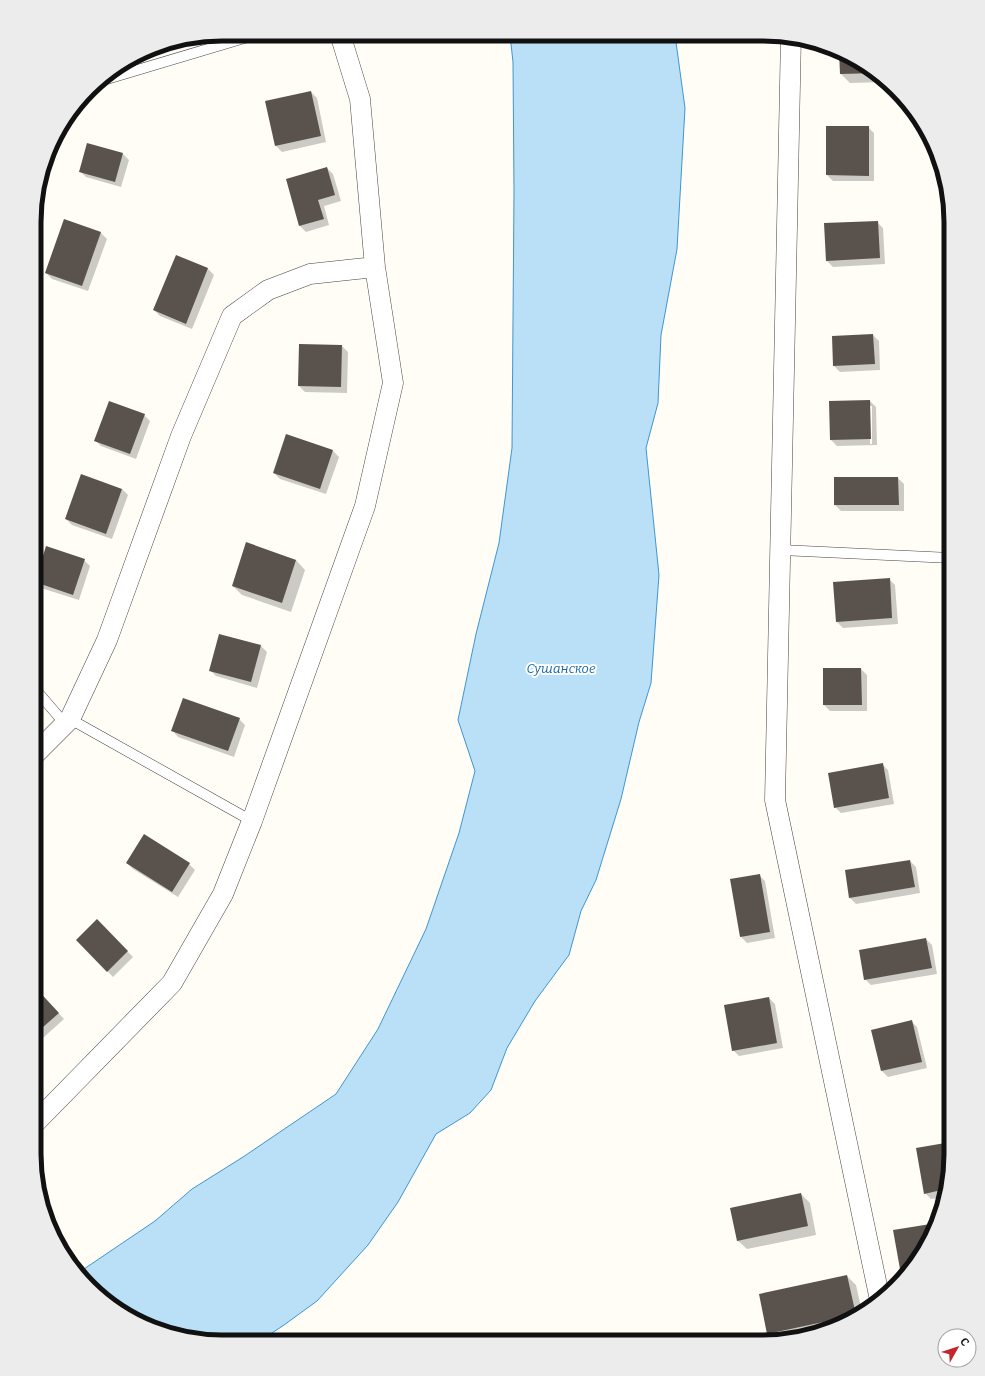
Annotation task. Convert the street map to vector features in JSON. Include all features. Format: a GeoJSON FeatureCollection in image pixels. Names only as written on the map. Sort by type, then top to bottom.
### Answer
{"type":"FeatureCollection","features":[{"type":"Feature","properties":{"kind":"street"},"geometry":{"type":"LineString","coordinates":[[41,1117],[172,983],[223,894],[252,821],[365,506],[393,383],[375,267],[360,99],[342,41]]}},
{"type":"Feature","properties":{"kind":"street"},"geometry":{"type":"LineString","coordinates":[[791,43],[775,800],[879,1293]]}},
{"type":"Feature","properties":{"kind":"street"},"geometry":{"type":"LineString","coordinates":[[41,748],[68,722],[106,640],[181,436],[232,316],[268,290],[310,274],[375,267]]}},
{"type":"Feature","properties":{"kind":"lane"},"geometry":{"type":"LineString","coordinates":[[113,77],[235,41]]}},
{"type":"Feature","properties":{"kind":"lane"},"geometry":{"type":"LineString","coordinates":[[781,550],[944,558]]}},
{"type":"Feature","properties":{"kind":"lane"},"geometry":{"type":"LineString","coordinates":[[41,695],[68,722],[252,821]]}},
{"type":"Feature","properties":{"kind":"water","name":"Сушанское"},"geometry":{"type":"Polygon","coordinates":[[[511,41],[676,41],[685,108],[677,249],[661,335],[658,403],[646,448],[659,575],[651,683],[639,722],[621,799],[596,880],[581,911],[569,955],[535,1001],[507,1048],[491,1090],[470,1113],[436,1134],[398,1202],[368,1245],[317,1301],[269,1335],[210,1335],[186,1332],[152,1321],[121,1305],[94,1282],[83,1270],[155,1221],[192,1189],[243,1157],[336,1094],[378,1029],[426,929],[459,833],[475,771],[458,720],[476,634],[499,543],[512,448],[514,192],[513,62],[511,41]]]}},
{"type":"Feature","properties":{"kind":"building"},"geometry":{"type":"Polygon","coordinates":[[[839,58],[867,73],[840,74],[839,58]]]}},
{"type":"Feature","properties":{"kind":"building"},"geometry":{"type":"Polygon","coordinates":[[[311,91],[321,136],[275,146],[265,101],[311,91]]]}},
{"type":"Feature","properties":{"kind":"building"},"geometry":{"type":"Polygon","coordinates":[[[826,126],[869,126],[869,176],[826,175],[826,126]]]}},
{"type":"Feature","properties":{"kind":"building"},"geometry":{"type":"Polygon","coordinates":[[[87,143],[123,153],[115,182],[79,172],[87,143]]]}},
{"type":"Feature","properties":{"kind":"building"},"geometry":{"type":"Polygon","coordinates":[[[327,167],[335,195],[318,200],[324,219],[299,226],[286,179],[327,167]]]}},
{"type":"Feature","properties":{"kind":"building"},"geometry":{"type":"Polygon","coordinates":[[[64,219],[101,232],[82,286],[45,273],[64,219]]]}},
{"type":"Feature","properties":{"kind":"building"},"geometry":{"type":"Polygon","coordinates":[[[878,221],[880,258],[826,261],[824,223],[878,221]]]}},
{"type":"Feature","properties":{"kind":"building"},"geometry":{"type":"Polygon","coordinates":[[[176,255],[208,268],[186,324],[153,310],[176,255]]]}},
{"type":"Feature","properties":{"kind":"building"},"geometry":{"type":"Polygon","coordinates":[[[873,334],[875,364],[833,366],[832,336],[873,334]]]}},
{"type":"Feature","properties":{"kind":"building"},"geometry":{"type":"Polygon","coordinates":[[[299,344],[342,345],[341,387],[298,386],[299,344]]]}},
{"type":"Feature","properties":{"kind":"building"},"geometry":{"type":"Polygon","coordinates":[[[870,400],[871,439],[830,440],[829,401],[870,400]]]}},
{"type":"Feature","properties":{"kind":"building"},"geometry":{"type":"Polygon","coordinates":[[[109,401],[145,414],[130,454],[94,441],[109,401]]]}},
{"type":"Feature","properties":{"kind":"building"},"geometry":{"type":"Polygon","coordinates":[[[286,434],[333,450],[320,489],[273,473],[286,434]]]}},
{"type":"Feature","properties":{"kind":"building"},"geometry":{"type":"Polygon","coordinates":[[[81,474],[122,489],[106,534],[65,519],[81,474]]]}},
{"type":"Feature","properties":{"kind":"building"},"geometry":{"type":"Polygon","coordinates":[[[834,477],[898,477],[899,505],[834,505],[834,477]]]}},
{"type":"Feature","properties":{"kind":"building"},"geometry":{"type":"Polygon","coordinates":[[[246,542],[296,560],[282,603],[232,586],[246,542]]]}},
{"type":"Feature","properties":{"kind":"building"},"geometry":{"type":"Polygon","coordinates":[[[46,546],[85,559],[73,595],[41,584],[41,562],[46,546]]]}},
{"type":"Feature","properties":{"kind":"building"},"geometry":{"type":"Polygon","coordinates":[[[890,578],[892,618],[836,622],[833,582],[890,578]]]}},
{"type":"Feature","properties":{"kind":"building"},"geometry":{"type":"Polygon","coordinates":[[[219,634],[261,645],[251,682],[209,671],[219,634]]]}},
{"type":"Feature","properties":{"kind":"building"},"geometry":{"type":"Polygon","coordinates":[[[823,668],[861,668],[862,705],[823,705],[823,668]]]}},
{"type":"Feature","properties":{"kind":"building"},"geometry":{"type":"Polygon","coordinates":[[[183,698],[240,718],[228,751],[171,731],[183,698]]]}},
{"type":"Feature","properties":{"kind":"building"},"geometry":{"type":"Polygon","coordinates":[[[883,763],[889,798],[834,808],[828,773],[883,763]]]}},
{"type":"Feature","properties":{"kind":"building"},"geometry":{"type":"Polygon","coordinates":[[[144,834],[190,863],[172,892],[126,863],[144,834]]]}},
{"type":"Feature","properties":{"kind":"building"},"geometry":{"type":"Polygon","coordinates":[[[910,860],[915,887],[849,898],[845,870],[910,860]]]}},
{"type":"Feature","properties":{"kind":"building"},"geometry":{"type":"Polygon","coordinates":[[[760,874],[770,932],[740,937],[730,879],[760,874]]]}},
{"type":"Feature","properties":{"kind":"building"},"geometry":{"type":"Polygon","coordinates":[[[97,919],[128,951],[107,972],[76,940],[97,919]]]}},
{"type":"Feature","properties":{"kind":"building"},"geometry":{"type":"Polygon","coordinates":[[[926,938],[932,968],[864,980],[859,950],[926,938]]]}},
{"type":"Feature","properties":{"kind":"building"},"geometry":{"type":"Polygon","coordinates":[[[41,994],[59,1013],[41,1029],[41,994]]]}},
{"type":"Feature","properties":{"kind":"building"},"geometry":{"type":"Polygon","coordinates":[[[769,997],[777,1043],[732,1051],[724,1005],[769,997]]]}},
{"type":"Feature","properties":{"kind":"building"},"geometry":{"type":"Polygon","coordinates":[[[912,1020],[922,1062],[881,1071],[871,1030],[912,1020]]]}},
{"type":"Feature","properties":{"kind":"building"},"geometry":{"type":"Polygon","coordinates":[[[944,1143],[944,1166],[941,1190],[924,1194],[916,1148],[944,1143]]]}},
{"type":"Feature","properties":{"kind":"building"},"geometry":{"type":"Polygon","coordinates":[[[801,1193],[808,1226],[737,1241],[730,1208],[801,1193]]]}},
{"type":"Feature","properties":{"kind":"building"},"geometry":{"type":"Polygon","coordinates":[[[930,1224],[914,1255],[903,1268],[900,1269],[893,1230],[930,1224]]]}},
{"type":"Feature","properties":{"kind":"building"},"geometry":{"type":"Polygon","coordinates":[[[847,1275],[855,1310],[837,1319],[767,1334],[759,1294],[847,1275]]]}}]}
